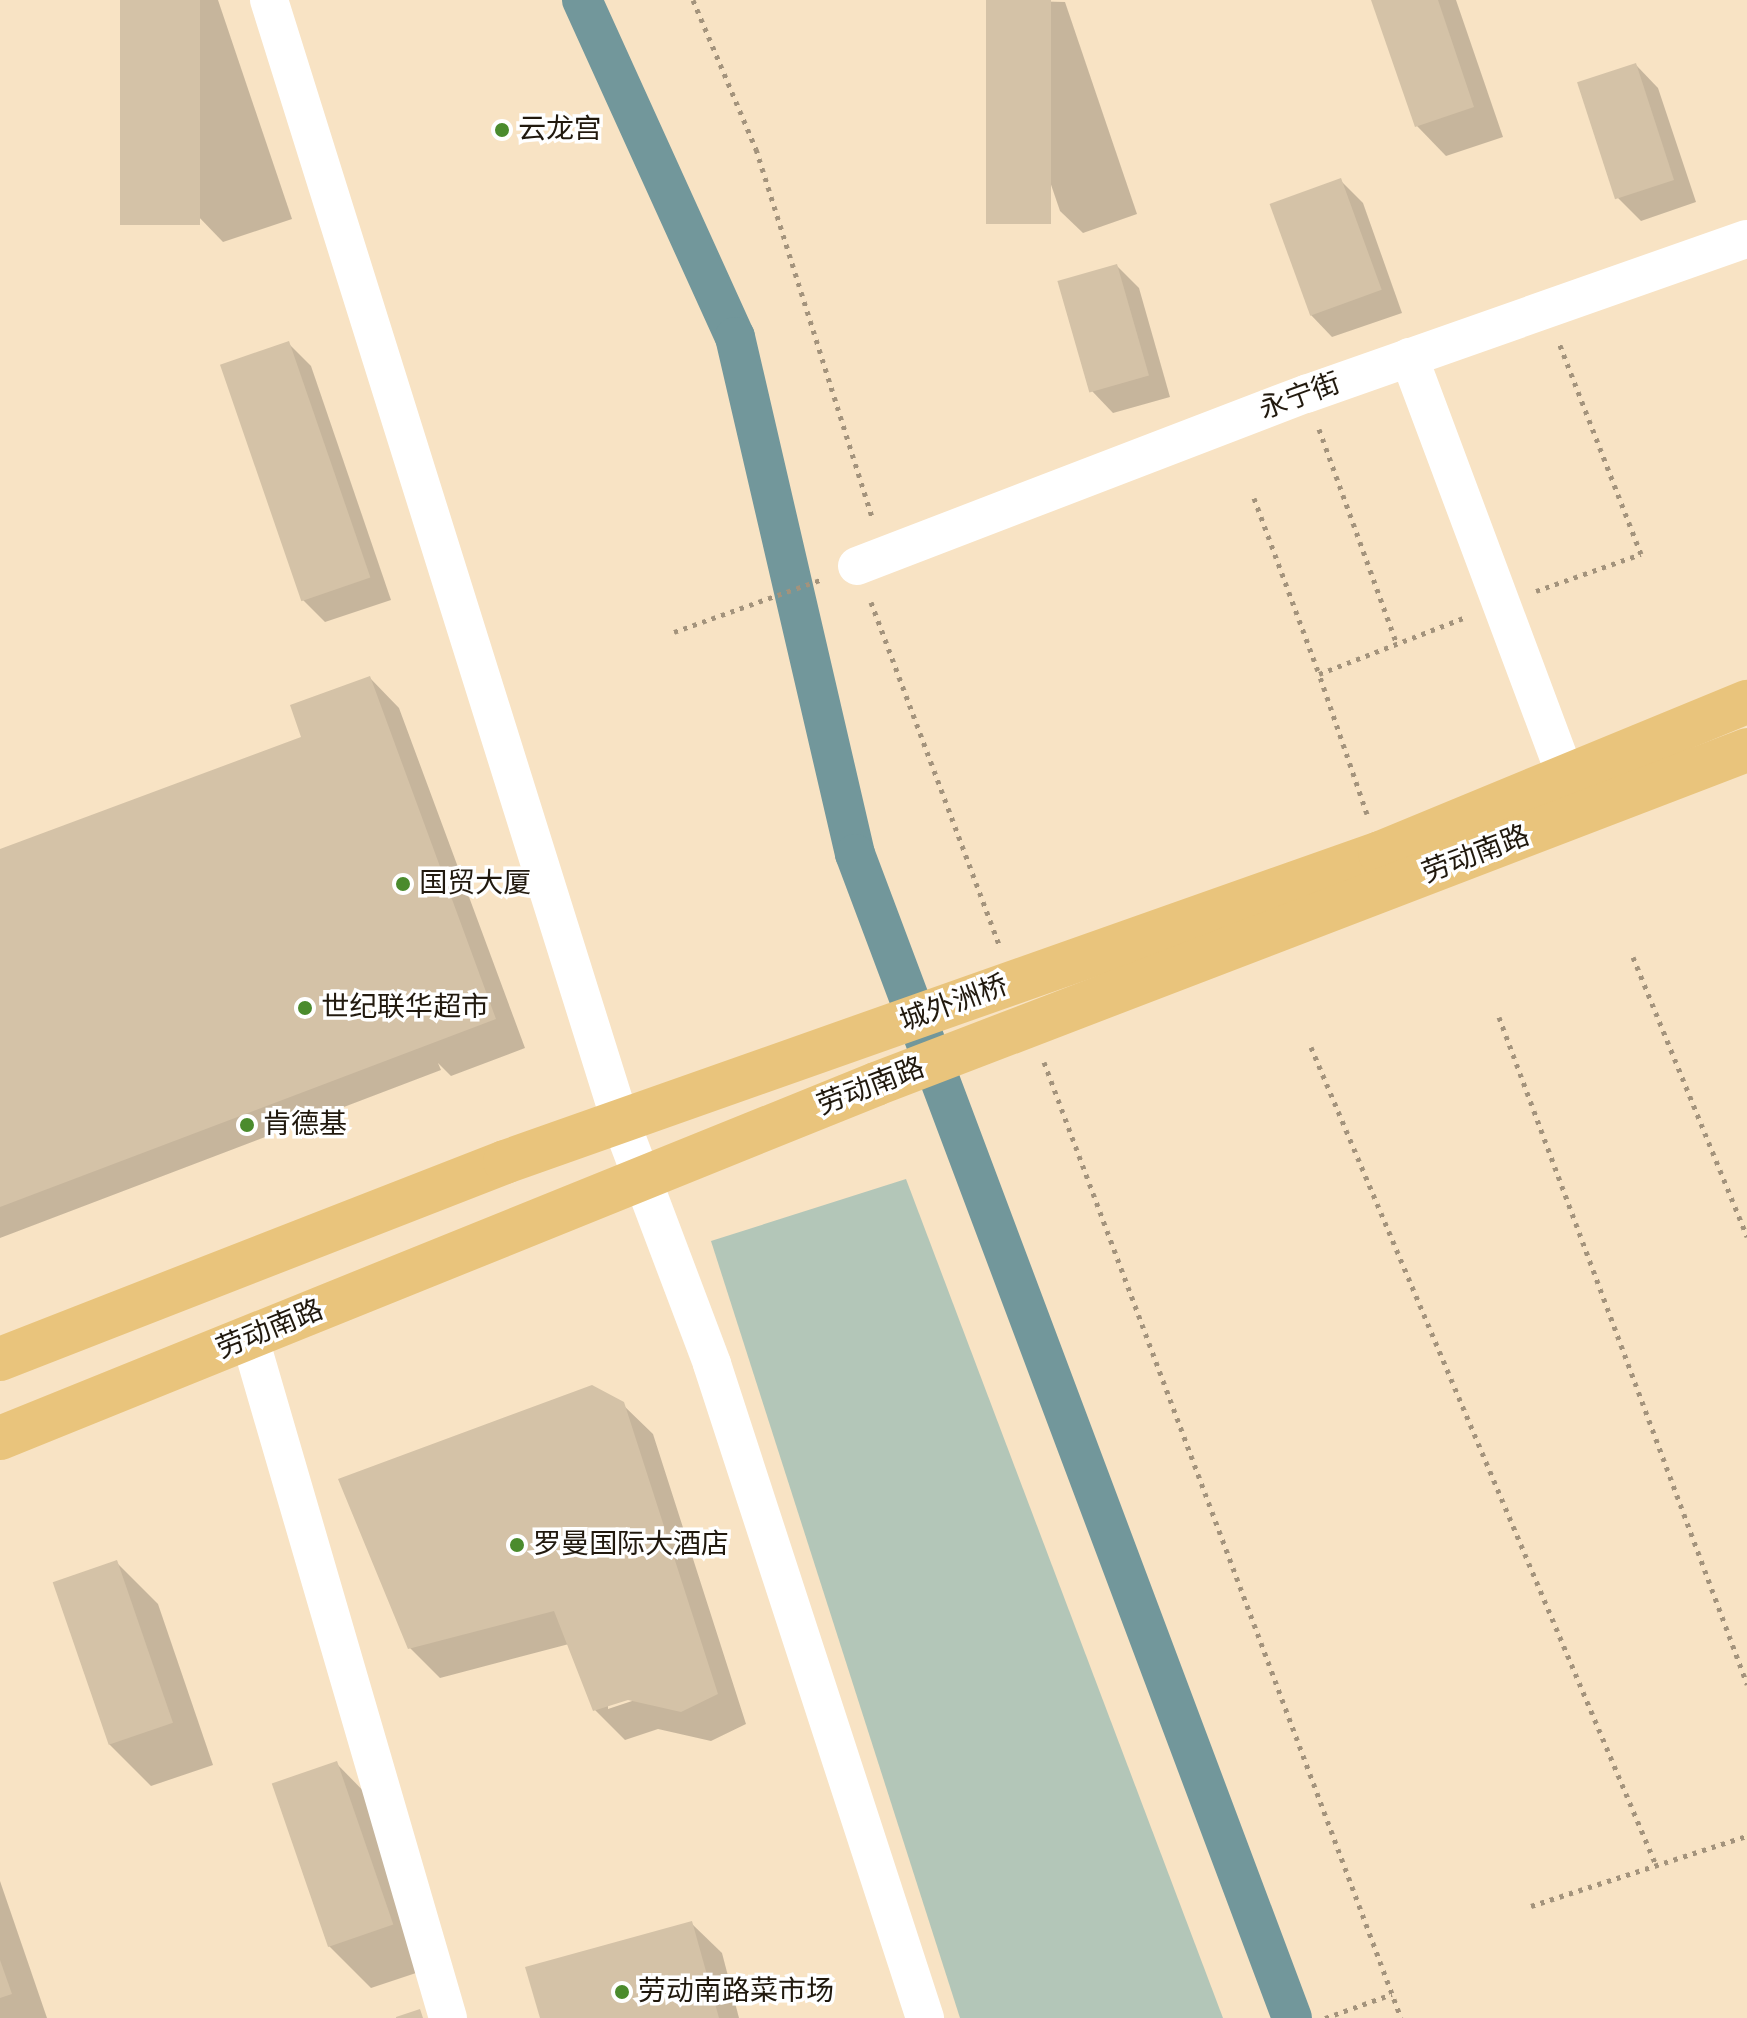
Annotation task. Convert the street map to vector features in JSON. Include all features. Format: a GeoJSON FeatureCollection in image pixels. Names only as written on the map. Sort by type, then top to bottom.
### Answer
{"type":"FeatureCollection","features":[{"type":"Feature","properties":{"kind":"main road","name":"劳动南路"},"geometry":{"type":"LineString","coordinates":[[1048,971],[1380,853],[1567,779],[1747,702]]}},
{"type":"Feature","properties":{"kind":"main road","name":"劳动南路"},"geometry":{"type":"LineString","coordinates":[[0,1438],[876,1084],[1063,1016],[1747,750]]}},
{"type":"Feature","properties":{"kind":"main road","name":"城外洲桥"},"geometry":{"type":"LineString","coordinates":[[860,1038],[1048,971]]}},
{"type":"Feature","properties":{"kind":"main road","name":"劳动南路"},"geometry":{"type":"LineString","coordinates":[[0,1359],[620,1120],[860,1038]]}},
{"type":"Feature","properties":{"kind":"street"},"geometry":{"type":"LineString","coordinates":[[269,0],[620,1120],[712,1364],[925,2018]]}},
{"type":"Feature","properties":{"kind":"street","name":"永宁街"},"geometry":{"type":"LineString","coordinates":[[857,566],[1306,394],[1747,239]]}},
{"type":"Feature","properties":{"kind":"street"},"geometry":{"type":"LineString","coordinates":[[1409,357],[1504,602],[1567,779]]}},
{"type":"Feature","properties":{"kind":"street"},"geometry":{"type":"LineString","coordinates":[[250,1339],[448,2018]]}},
{"type":"Feature","properties":{"kind":"path"},"geometry":{"type":"LineString","coordinates":[[674,632],[857,566],[877,532],[756,149],[693,0]]}},
{"type":"Feature","properties":{"kind":"path"},"geometry":{"type":"LineString","coordinates":[[1319,674],[1504,602],[1641,554],[1545,308]]}},
{"type":"Feature","properties":{"kind":"path"},"geometry":{"type":"LineString","coordinates":[[1306,394],[1397,644]]}},
{"type":"Feature","properties":{"kind":"path"},"geometry":{"type":"LineString","coordinates":[[1254,498],[1380,853]]}},
{"type":"Feature","properties":{"kind":"path"},"geometry":{"type":"LineString","coordinates":[[857,566],[948,811]]}},
{"type":"Feature","properties":{"kind":"path"},"geometry":{"type":"LineString","coordinates":[[1633,957],[1747,1237]]}},
{"type":"Feature","properties":{"kind":"path"},"geometry":{"type":"LineString","coordinates":[[1499,1017],[1747,1684]]}},
{"type":"Feature","properties":{"kind":"path"},"geometry":{"type":"LineString","coordinates":[[1311,1047],[1656,1865]]}},
{"type":"Feature","properties":{"kind":"path"},"geometry":{"type":"LineString","coordinates":[[1103,1217],[1401,2018]]}},
{"type":"Feature","properties":{"kind":"path"},"geometry":{"type":"LineString","coordinates":[[1531,1906],[1747,1836]]}},
{"type":"Feature","properties":{"kind":"path"},"geometry":{"type":"LineString","coordinates":[[1325,2018],[1392,1994]]}},
{"type":"Feature","properties":{"kind":"green space"},"geometry":{"type":"Polygon","coordinates":[[[906,1179],[1223,2018],[960,2018],[711,1241],[906,1179]]]}},
{"type":"Feature","properties":{"kind":"building"},"geometry":{"type":"Polygon","coordinates":[[[120,0],[200,0],[200,225],[120,225],[120,0]]]}},
{"type":"Feature","properties":{"kind":"building"},"geometry":{"type":"Polygon","coordinates":[[[986,0],[1051,0],[1051,224],[986,224],[986,0]]]}},
{"type":"Feature","properties":{"kind":"building"},"geometry":{"type":"Polygon","coordinates":[[[1371,0],[1438,0],[1474,107],[1415,127],[1371,0]]]}},
{"type":"Feature","properties":{"kind":"building"},"geometry":{"type":"Polygon","coordinates":[[[1636,63],[1674,180],[1615,199],[1577,82],[1636,63]]]}},
{"type":"Feature","properties":{"kind":"building"},"geometry":{"type":"Polygon","coordinates":[[[1341,178],[1382,290],[1310,316],[1270,204],[1341,178]]]}},
{"type":"Feature","properties":{"kind":"building"},"geometry":{"type":"Polygon","coordinates":[[[1117,264],[1149,376],[1089,393],[1057,281],[1117,264]]]}},
{"type":"Feature","properties":{"kind":"building"},"geometry":{"type":"Polygon","coordinates":[[[289,341],[370,577],[301,601],[220,365],[289,341]]]}},
{"type":"Feature","properties":{"kind":"building"},"geometry":{"type":"Polygon","coordinates":[[[370,676],[496,1019],[0,1207],[0,849],[301,737],[290,705],[370,676]]]}},
{"type":"Feature","properties":{"kind":"building","name":"罗曼国际大酒店"},"geometry":{"type":"Polygon","coordinates":[[[592,1385],[624,1402],[718,1694],[681,1712],[628,1700],[593,1711],[554,1611],[408,1649],[338,1479],[592,1385]]]}},
{"type":"Feature","properties":{"kind":"building"},"geometry":{"type":"Polygon","coordinates":[[[117,1560],[173,1723],[109,1745],[53,1582],[117,1560]]]}},
{"type":"Feature","properties":{"kind":"building"},"geometry":{"type":"Polygon","coordinates":[[[337,1761],[393,1925],[328,1947],[272,1783],[337,1761]]]}},
{"type":"Feature","properties":{"kind":"building","name":"劳动南路菜市场"},"geometry":{"type":"Polygon","coordinates":[[[692,1921],[719,2018],[540,2018],[525,1967],[692,1921]]]}},
{"type":"Feature","properties":{"kind":"building"},"geometry":{"type":"Polygon","coordinates":[[[0,1960],[12,1994],[0,1998],[0,1960]]]}},
{"type":"Feature","properties":{"kind":"building"},"geometry":{"type":"Polygon","coordinates":[[[420,2009],[423,2018],[396,2018],[396,2017],[420,2009]]]}},
{"type":"Feature","properties":{"kind":"waterway"},"geometry":{"type":"LineString","coordinates":[[582,0],[735,337],[855,854],[1292,2018]]}},
{"type":"Feature","properties":{"kind":"place","name":"云龙宫"},"geometry":{"type":"Point","coordinates":[502,130]}},
{"type":"Feature","properties":{"kind":"place","name":"国贸大厦"},"geometry":{"type":"Point","coordinates":[403,884]}},
{"type":"Feature","properties":{"kind":"place","name":"世纪联华超市"},"geometry":{"type":"Point","coordinates":[305,1008]}},
{"type":"Feature","properties":{"kind":"place","name":"肯德基"},"geometry":{"type":"Point","coordinates":[247,1125]}},
{"type":"Feature","properties":{"kind":"place","name":"罗曼国际大酒店"},"geometry":{"type":"Point","coordinates":[517,1545]}},
{"type":"Feature","properties":{"kind":"place","name":"劳动南路菜市场"},"geometry":{"type":"Point","coordinates":[622,1992]}}]}
